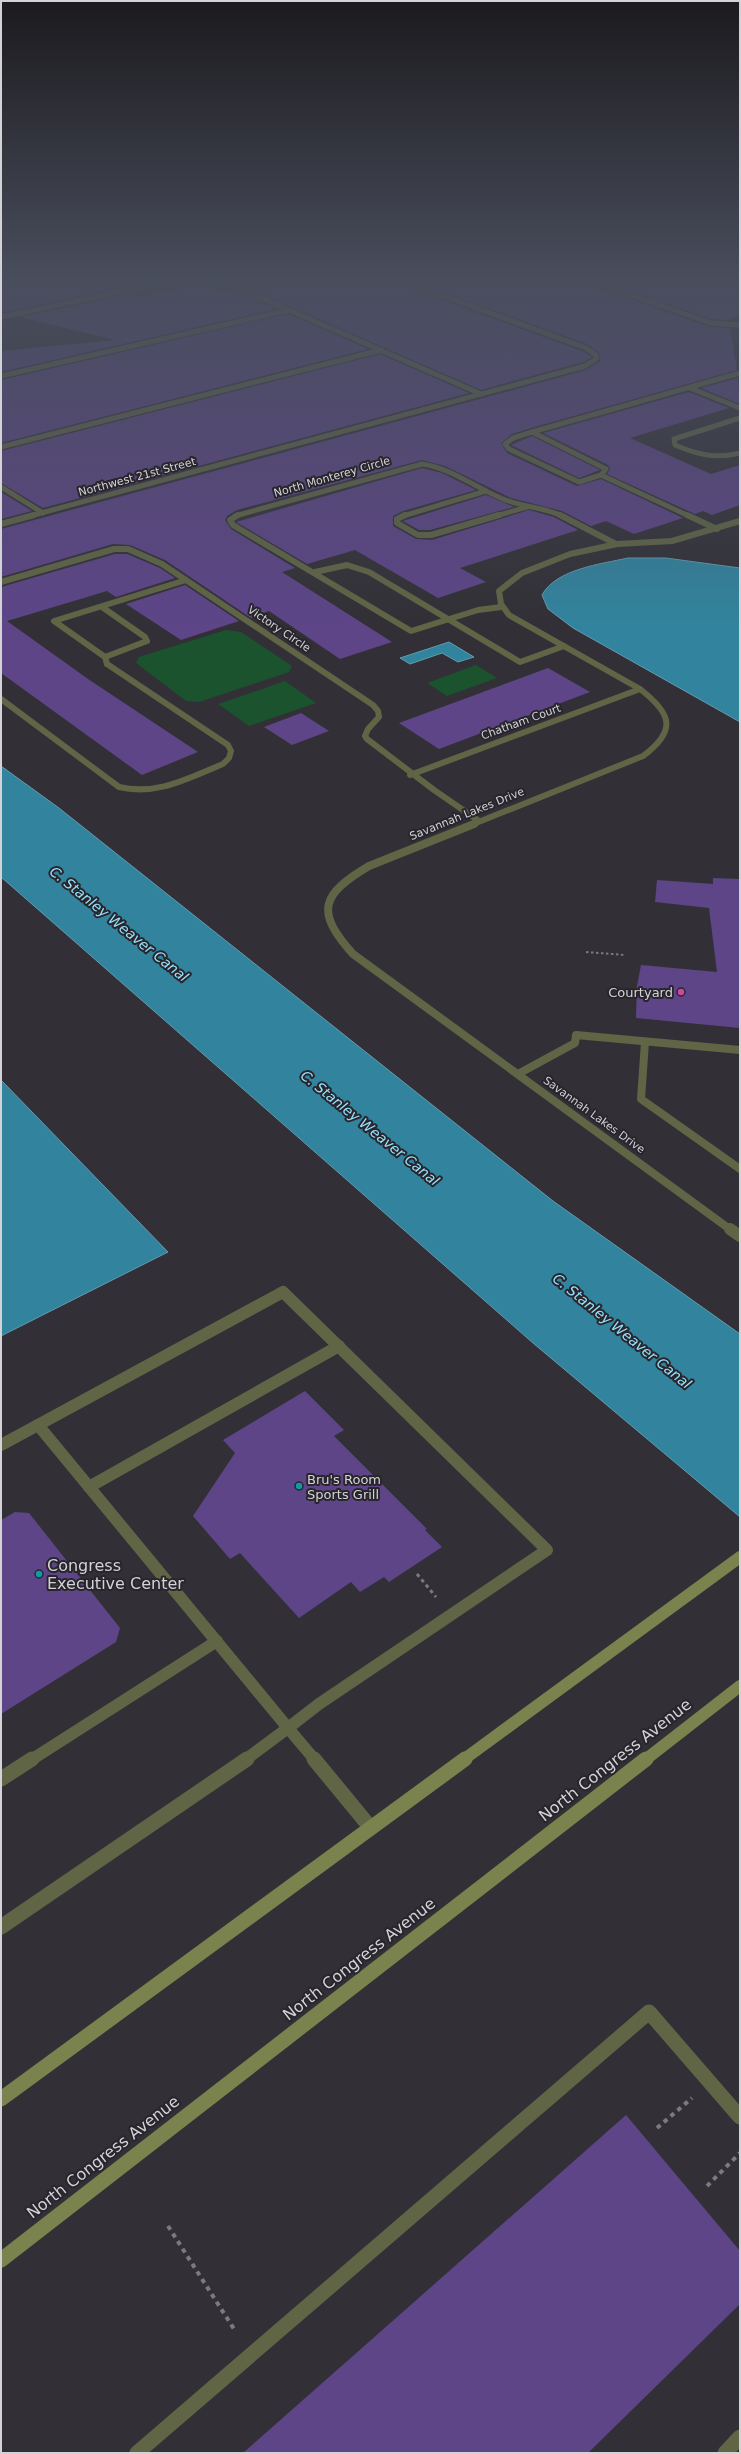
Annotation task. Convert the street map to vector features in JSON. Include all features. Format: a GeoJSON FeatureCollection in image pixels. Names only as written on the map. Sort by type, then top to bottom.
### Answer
{"type":"FeatureCollection","features":[{"type":"Feature","properties":{"kind":"main road"},"geometry":{"type":"LineString","coordinates":[[1,2098],[740,1557]]}},
{"type":"Feature","properties":{"kind":"main road","name":"North Congress Avenue"},"geometry":{"type":"LineString","coordinates":[[1,2260],[740,1686]]}},
{"type":"Feature","properties":{"kind":"street"},"geometry":{"type":"LineString","coordinates":[[1,446],[205,395]]}},
{"type":"Feature","properties":{"kind":"street","name":"Northwest 21st Street"},"geometry":{"type":"LineString","coordinates":[[1,524],[479,395]]}},
{"type":"Feature","properties":{"kind":"street"},"geometry":{"type":"LineString","coordinates":[[532,432],[603,466],[606,469],[601,475],[579,482],[509,449],[505,444],[508,440],[532,432],[667,395]]}},
{"type":"Feature","properties":{"kind":"street"},"geometry":{"type":"LineString","coordinates":[[706,395],[740,408]]}},
{"type":"Feature","properties":{"kind":"street"},"geometry":{"type":"LineString","coordinates":[[740,418],[674,439],[676,445],[706,458],[723,458],[740,453]]}},
{"type":"Feature","properties":{"kind":"street","name":"North Monterey Circle"},"geometry":{"type":"LineString","coordinates":[[316,572],[234,525],[230,520],[235,516],[405,466],[422,464],[436,466],[486,491],[520,505],[554,512],[616,544]]}},
{"type":"Feature","properties":{"kind":"street"},"geometry":{"type":"LineString","coordinates":[[601,475],[717,529]]}},
{"type":"Feature","properties":{"kind":"street"},"geometry":{"type":"LineString","coordinates":[[1,488],[43,513]]}},
{"type":"Feature","properties":{"kind":"street"},"geometry":{"type":"LineString","coordinates":[[486,491],[405,515],[397,519],[397,524],[418,535],[431,536],[530,507]]}},
{"type":"Feature","properties":{"kind":"street"},"geometry":{"type":"LineString","coordinates":[[316,572],[411,631],[478,610],[501,607],[500,591],[506,583],[527,570],[577,553],[616,544],[670,541],[738,523]]}},
{"type":"Feature","properties":{"kind":"street","name":"Victory Circle"},"geometry":{"type":"LineString","coordinates":[[1,582],[114,549],[128,549],[139,553],[186,580],[373,705],[378,711],[380,717],[368,728],[365,736],[369,742],[390,756],[410,775],[479,821]]}},
{"type":"Feature","properties":{"kind":"street"},"geometry":{"type":"LineString","coordinates":[[316,572],[337,566],[356,566],[433,609],[446,620],[520,662],[564,646]]}},
{"type":"Feature","properties":{"kind":"street"},"geometry":{"type":"LineString","coordinates":[[1,699],[119,787],[132,792],[150,792],[223,764],[229,758],[232,751],[228,745],[106,660],[54,621],[186,580]]}},
{"type":"Feature","properties":{"kind":"street"},"geometry":{"type":"LineString","coordinates":[[102,607],[145,637],[147,641],[106,660]]}},
{"type":"Feature","properties":{"kind":"street","name":"Savannah Lakes Drive"},"geometry":{"type":"LineString","coordinates":[[501,607],[519,622],[640,689],[654,700],[667,717],[665,734],[652,749],[631,761],[479,821],[356,873],[335,891],[330,901],[327,913],[334,934],[353,954],[740,1236]]}},
{"type":"Feature","properties":{"kind":"street","name":"Chatham Court"},"geometry":{"type":"LineString","coordinates":[[410,775],[640,689]]}},
{"type":"Feature","properties":{"kind":"street"},"geometry":{"type":"LineString","coordinates":[[518,1074],[575,1044],[576,1035],[740,1050]]}},
{"type":"Feature","properties":{"kind":"street"},"geometry":{"type":"LineString","coordinates":[[645,1042],[641,1099],[740,1170]]}},
{"type":"Feature","properties":{"kind":"street"},"geometry":{"type":"LineString","coordinates":[[1,1445],[283,1292],[547,1550],[320,1704],[289,1728],[1,1927]]}},
{"type":"Feature","properties":{"kind":"street"},"geometry":{"type":"LineString","coordinates":[[89,1487],[339,1346]]}},
{"type":"Feature","properties":{"kind":"street"},"geometry":{"type":"LineString","coordinates":[[38,1425],[370,1827]]}},
{"type":"Feature","properties":{"kind":"street"},"geometry":{"type":"LineString","coordinates":[[1,1778],[217,1641]]}},
{"type":"Feature","properties":{"kind":"street"},"geometry":{"type":"LineString","coordinates":[[137,2453],[648,2012],[740,2117]]}},
{"type":"Feature","properties":{"kind":"street"},"geometry":{"type":"LineString","coordinates":[[725,2453],[740,2437]]}},
{"type":"Feature","properties":{"kind":"path"},"geometry":{"type":"LineString","coordinates":[[586,952],[625,955]]}},
{"type":"Feature","properties":{"kind":"path"},"geometry":{"type":"LineString","coordinates":[[417,1574],[436,1597]]}},
{"type":"Feature","properties":{"kind":"path"},"geometry":{"type":"LineString","coordinates":[[657,2128],[689,2101]]}},
{"type":"Feature","properties":{"kind":"path"},"geometry":{"type":"LineString","coordinates":[[707,2186],[740,2153]]}},
{"type":"Feature","properties":{"kind":"path"},"geometry":{"type":"LineString","coordinates":[[168,2226],[234,2329]]}},
{"type":"Feature","properties":{"kind":"green space"},"geometry":{"type":"Polygon","coordinates":[[[226,630],[241,632],[292,666],[289,672],[199,702],[186,701],[136,663],[139,657],[226,630]]]}},
{"type":"Feature","properties":{"kind":"green space"},"geometry":{"type":"Polygon","coordinates":[[[476,665],[497,678],[447,696],[427,683],[476,665]]]}},
{"type":"Feature","properties":{"kind":"green space"},"geometry":{"type":"Polygon","coordinates":[[[285,681],[316,703],[249,726],[218,704],[285,681]]]}},
{"type":"Feature","properties":{"kind":"water"},"geometry":{"type":"Polygon","coordinates":[[[628,558],[666,558],[740,568],[740,722],[573,628],[548,609],[542,595],[549,586],[558,579],[568,573],[593,565],[628,558]]]}},
{"type":"Feature","properties":{"kind":"water"},"geometry":{"type":"Polygon","coordinates":[[[449,642],[474,657],[458,662],[442,653],[410,664],[400,658],[449,642]]]}},
{"type":"Feature","properties":{"kind":"water","name":"C. Stanley Weaver Canal"},"geometry":{"type":"Polygon","coordinates":[[[1,766],[59,808],[553,1201],[740,1334],[740,1517],[533,1343],[1,877],[1,766]]]}},
{"type":"Feature","properties":{"kind":"water"},"geometry":{"type":"Polygon","coordinates":[[[1,1080],[168,1252],[1,1336],[1,1080]]]}},
{"type":"Feature","properties":{"kind":"building"},"geometry":{"type":"Polygon","coordinates":[[[1,395],[190,395],[1,443],[1,395]]]}},
{"type":"Feature","properties":{"kind":"building"},"geometry":{"type":"Polygon","coordinates":[[[222,395],[463,395],[43,508],[1,483],[1,451],[222,395]]]}},
{"type":"Feature","properties":{"kind":"building"},"geometry":{"type":"Polygon","coordinates":[[[496,395],[650,395],[512,434],[501,443],[507,453],[577,486],[601,479],[683,518],[634,534],[606,521],[591,526],[562,511],[511,498],[445,466],[422,460],[237,510],[227,516],[225,520],[231,529],[295,568],[282,572],[392,642],[340,659],[269,611],[251,618],[165,560],[130,545],[113,544],[1,577],[1,529],[496,395]]]}},
{"type":"Feature","properties":{"kind":"building"},"geometry":{"type":"Polygon","coordinates":[[[680,395],[695,395],[729,408],[630,438],[711,474],[740,465],[740,505],[712,515],[703,511],[695,514],[607,474],[610,469],[608,465],[543,433],[680,395]]]}},
{"type":"Feature","properties":{"kind":"building"},"geometry":{"type":"Polygon","coordinates":[[[717,395],[739,395],[740,404],[717,395]]]}},
{"type":"Feature","properties":{"kind":"building"},"geometry":{"type":"Polygon","coordinates":[[[532,436],[600,470],[579,478],[511,445],[532,436]]]}},
{"type":"Feature","properties":{"kind":"building"},"geometry":{"type":"Polygon","coordinates":[[[422,468],[442,473],[476,490],[403,511],[393,516],[393,526],[416,539],[432,540],[529,510],[554,517],[578,530],[460,568],[486,582],[438,598],[355,550],[307,564],[236,522],[422,468]]]}},
{"type":"Feature","properties":{"kind":"building"},"geometry":{"type":"Polygon","coordinates":[[[1,492],[32,511],[1,519],[1,492]]]}},
{"type":"Feature","properties":{"kind":"building"},"geometry":{"type":"Polygon","coordinates":[[[486,495],[514,507],[430,530],[419,530],[403,521],[486,495]]]}},
{"type":"Feature","properties":{"kind":"building"},"geometry":{"type":"Polygon","coordinates":[[[115,554],[127,554],[160,568],[175,578],[116,597],[107,591],[7,621],[88,679],[198,752],[142,775],[1,673],[1,587],[115,554]]]}},
{"type":"Feature","properties":{"kind":"building"},"geometry":{"type":"Polygon","coordinates":[[[185,585],[239,621],[181,640],[126,604],[185,585]]]}},
{"type":"Feature","properties":{"kind":"building"},"geometry":{"type":"Polygon","coordinates":[[[548,668],[590,692],[439,749],[399,723],[548,668]]]}},
{"type":"Feature","properties":{"kind":"building"},"geometry":{"type":"Polygon","coordinates":[[[301,713],[329,731],[292,745],[264,727],[301,713]]]}},
{"type":"Feature","properties":{"kind":"building"},"geometry":{"type":"Polygon","coordinates":[[[713,878],[740,879],[740,1028],[636,1018],[637,986],[641,965],[717,972],[709,908],[655,902],[657,880],[713,884],[713,878]]]}},
{"type":"Feature","properties":{"kind":"building","name":"Bru's Room Sports Grill"},"geometry":{"type":"Polygon","coordinates":[[[305,1391],[344,1430],[334,1436],[427,1529],[425,1530],[442,1547],[389,1582],[384,1577],[360,1592],[351,1582],[299,1618],[240,1553],[230,1559],[193,1516],[235,1453],[223,1440],[305,1391]]]}},
{"type":"Feature","properties":{"kind":"building","name":"Congress Executive Center"},"geometry":{"type":"Polygon","coordinates":[[[15,1512],[29,1513],[120,1628],[116,1642],[1,1714],[1,1520],[15,1512]]]}},
{"type":"Feature","properties":{"kind":"building"},"geometry":{"type":"Polygon","coordinates":[[[626,2115],[740,2251],[740,2304],[588,2453],[243,2453],[626,2115]]]}},
{"type":"Feature","properties":{"kind":"place","name":"Courtyard"},"geometry":{"type":"Point","coordinates":[681,992]}},
{"type":"Feature","properties":{"kind":"place","name":"Bru's Room Sports Grill"},"geometry":{"type":"Point","coordinates":[299,1486]}},
{"type":"Feature","properties":{"kind":"place","name":"Congress Executive Center"},"geometry":{"type":"Point","coordinates":[39,1574]}}]}
